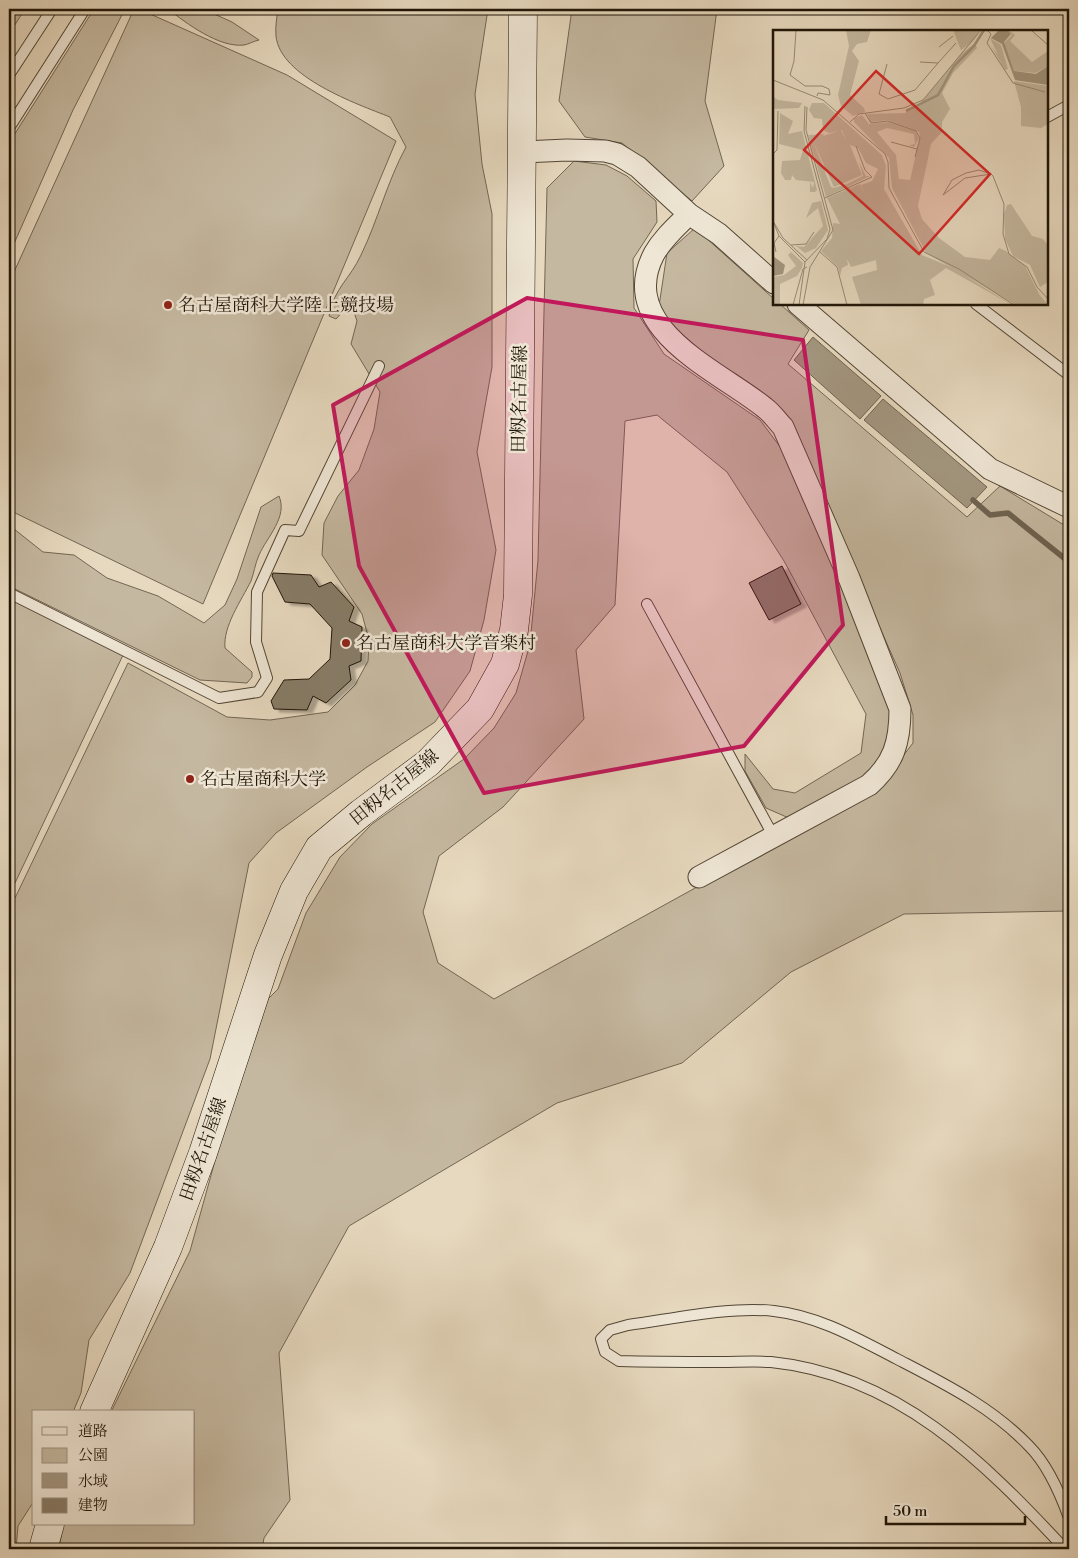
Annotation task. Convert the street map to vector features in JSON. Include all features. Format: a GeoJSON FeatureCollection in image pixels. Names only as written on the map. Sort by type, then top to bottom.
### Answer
{"type":"FeatureCollection","features":[{"type":"Feature","properties":{"kind":"main road","name":"田籾名古屋線"},"geometry":{"type":"LineString","coordinates":[[95,1410],[168,1247],[203,1153],[268,955],[294,891],[319,848],[360,813],[428,763],[480,709],[505,664],[514,630],[518,594],[523,9]]}},
{"type":"Feature","properties":{"kind":"main road"},"geometry":{"type":"LineString","coordinates":[[43,1549],[49,1526]]}},
{"type":"Feature","properties":{"kind":"street"},"geometry":{"type":"LineString","coordinates":[[522,152],[568,150],[605,151],[617,154],[638,167],[689,214],[719,234],[773,282]]}},
{"type":"Feature","properties":{"kind":"street"},"geometry":{"type":"LineString","coordinates":[[689,214],[661,242],[650,264],[645,292],[657,322],[678,347],[766,408],[783,427],[856,596],[900,709],[900,731],[893,755],[883,772],[862,789],[698,877]]}},
{"type":"Feature","properties":{"kind":"street"},"geometry":{"type":"LineString","coordinates":[[799,305],[990,469],[1069,507]]}},
{"type":"Feature","properties":{"kind":"lane"},"geometry":{"type":"LineString","coordinates":[[9,75],[52,9]]}},
{"type":"Feature","properties":{"kind":"lane"},"geometry":{"type":"LineString","coordinates":[[9,128],[85,9]]}},
{"type":"Feature","properties":{"kind":"lane"},"geometry":{"type":"LineString","coordinates":[[1048,116],[1069,105]]}},
{"type":"Feature","properties":{"kind":"lane"},"geometry":{"type":"LineString","coordinates":[[977,305],[1069,375]]}},
{"type":"Feature","properties":{"kind":"lane"},"geometry":{"type":"LineString","coordinates":[[9,593],[220,698],[258,692],[267,678],[256,642],[257,592],[285,530],[299,531],[379,366]]}},
{"type":"Feature","properties":{"kind":"lane"},"geometry":{"type":"LineString","coordinates":[[647,604],[774,837]]}},
{"type":"Feature","properties":{"kind":"lane"},"geometry":{"type":"LineString","coordinates":[[1065,1549],[1008,1489],[971,1454],[935,1427],[874,1390],[832,1375],[771,1362],[618,1361],[605,1352],[601,1339],[610,1330],[628,1325],[742,1310],[774,1311],[802,1316],[844,1331],[984,1408],[1014,1431],[1030,1447],[1044,1466],[1062,1498],[1069,1518]]}},
{"type":"Feature","properties":{"kind":"highlighted area"},"geometry":{"type":"Polygon","coordinates":[[[527,298],[803,340],[843,625],[744,746],[484,793],[359,566],[333,405],[527,298]]]}},
{"type":"Feature","properties":{"kind":"green space"},"geometry":{"type":"Polygon","coordinates":[[[9,9],[25,9],[9,34],[9,9]]]}},
{"type":"Feature","properties":{"kind":"green space"},"geometry":{"type":"Polygon","coordinates":[[[94,9],[125,9],[73,110],[9,255],[9,143],[94,9]]]}},
{"type":"Feature","properties":{"kind":"green space","name":"名古屋商科大学陸上競技場"},"geometry":{"type":"Polygon","coordinates":[[[134,9],[139,9],[287,75],[396,141],[203,604],[9,510],[9,283],[134,9]]]}},
{"type":"Feature","properties":{"kind":"green space"},"geometry":{"type":"Polygon","coordinates":[[[168,9],[203,9],[232,22],[259,40],[244,45],[224,43],[203,33],[168,9]]]}},
{"type":"Feature","properties":{"kind":"green space"},"geometry":{"type":"Polygon","coordinates":[[[278,9],[488,9],[475,94],[482,164],[492,214],[492,367],[477,452],[496,550],[484,620],[470,671],[435,722],[367,767],[276,833],[249,863],[210,1059],[130,1273],[89,1340],[81,1393],[74,1410],[32,1410],[32,1504],[18,1526],[16,1549],[9,1549],[9,895],[15,898],[128,663],[227,717],[270,720],[328,712],[355,685],[368,661],[369,640],[362,614],[322,555],[324,523],[338,496],[359,470],[374,429],[380,392],[351,344],[357,321],[351,303],[336,319],[329,316],[331,306],[338,291],[361,255],[393,174],[406,147],[390,117],[359,105],[322,87],[291,64],[281,51],[276,36],[278,9]]]}},
{"type":"Feature","properties":{"kind":"green space"},"geometry":{"type":"Polygon","coordinates":[[[572,9],[717,9],[705,101],[724,166],[692,201],[622,143],[585,137],[559,101],[572,9]]]}},
{"type":"Feature","properties":{"kind":"green space"},"geometry":{"type":"Polygon","coordinates":[[[574,161],[606,165],[627,176],[656,201],[657,222],[633,259],[634,308],[664,354],[760,420],[790,460],[893,702],[892,744],[871,778],[791,819],[766,808],[745,771],[745,754],[773,789],[795,793],[861,753],[866,714],[784,561],[727,472],[657,415],[625,421],[615,605],[576,650],[584,719],[503,807],[439,856],[423,912],[438,963],[494,999],[880,786],[913,743],[913,715],[900,673],[790,426],[680,335],[659,306],[667,253],[695,228],[773,298],[773,305],[781,305],[809,330],[788,364],[967,517],[1000,486],[1069,528],[1069,911],[904,914],[791,972],[682,1063],[557,1103],[349,1226],[279,1353],[290,1500],[264,1538],[262,1549],[59,1549],[63,1526],[195,1526],[195,1410],[112,1410],[190,1251],[218,1150],[268,999],[278,989],[306,913],[340,857],[372,824],[464,759],[494,728],[516,693],[530,644],[538,560],[547,188],[574,161]]]}},
{"type":"Feature","properties":{"kind":"green space"},"geometry":{"type":"Polygon","coordinates":[[[279,496],[281,512],[279,519],[259,555],[251,581],[230,622],[225,640],[225,648],[252,672],[252,677],[247,683],[200,680],[9,586],[9,525],[43,552],[74,555],[107,578],[158,596],[204,623],[225,605],[237,579],[261,507],[279,496]]]}},
{"type":"Feature","properties":{"kind":"green space"},"geometry":{"type":"Polygon","coordinates":[[[9,599],[124,653],[15,883],[9,880],[9,599]]]}},
{"type":"Feature","properties":{"kind":"water"},"geometry":{"type":"Polygon","coordinates":[[[813,337],[881,396],[860,419],[794,360],[813,337]]]}},
{"type":"Feature","properties":{"kind":"water"},"geometry":{"type":"Polygon","coordinates":[[[883,399],[987,487],[967,508],[864,420],[883,399]]]}},
{"type":"Feature","properties":{"kind":"building"},"geometry":{"type":"Polygon","coordinates":[[[782,566],[801,604],[769,620],[749,583],[782,566]]]}},
{"type":"Feature","properties":{"kind":"building","name":"名古屋商科大学音楽村"},"geometry":{"type":"Polygon","coordinates":[[[273,573],[311,575],[319,587],[331,582],[354,607],[349,621],[362,627],[361,661],[349,666],[351,680],[326,703],[313,696],[307,710],[274,709],[271,701],[284,680],[309,679],[330,659],[332,628],[310,604],[285,602],[272,576],[273,573]]]}},
{"type":"Feature","properties":{"kind":"waterway"},"geometry":{"type":"LineString","coordinates":[[973,500],[990,515],[1008,513],[1069,562]]}},
{"type":"Feature","properties":{"kind":"place","name":"名古屋商科大学陸上競技場"},"geometry":{"type":"Point","coordinates":[168,305]}},
{"type":"Feature","properties":{"kind":"place","name":"名古屋商科大学音楽村"},"geometry":{"type":"Point","coordinates":[346,643]}},
{"type":"Feature","properties":{"kind":"place","name":"名古屋商科大学"},"geometry":{"type":"Point","coordinates":[190,779]}}]}
